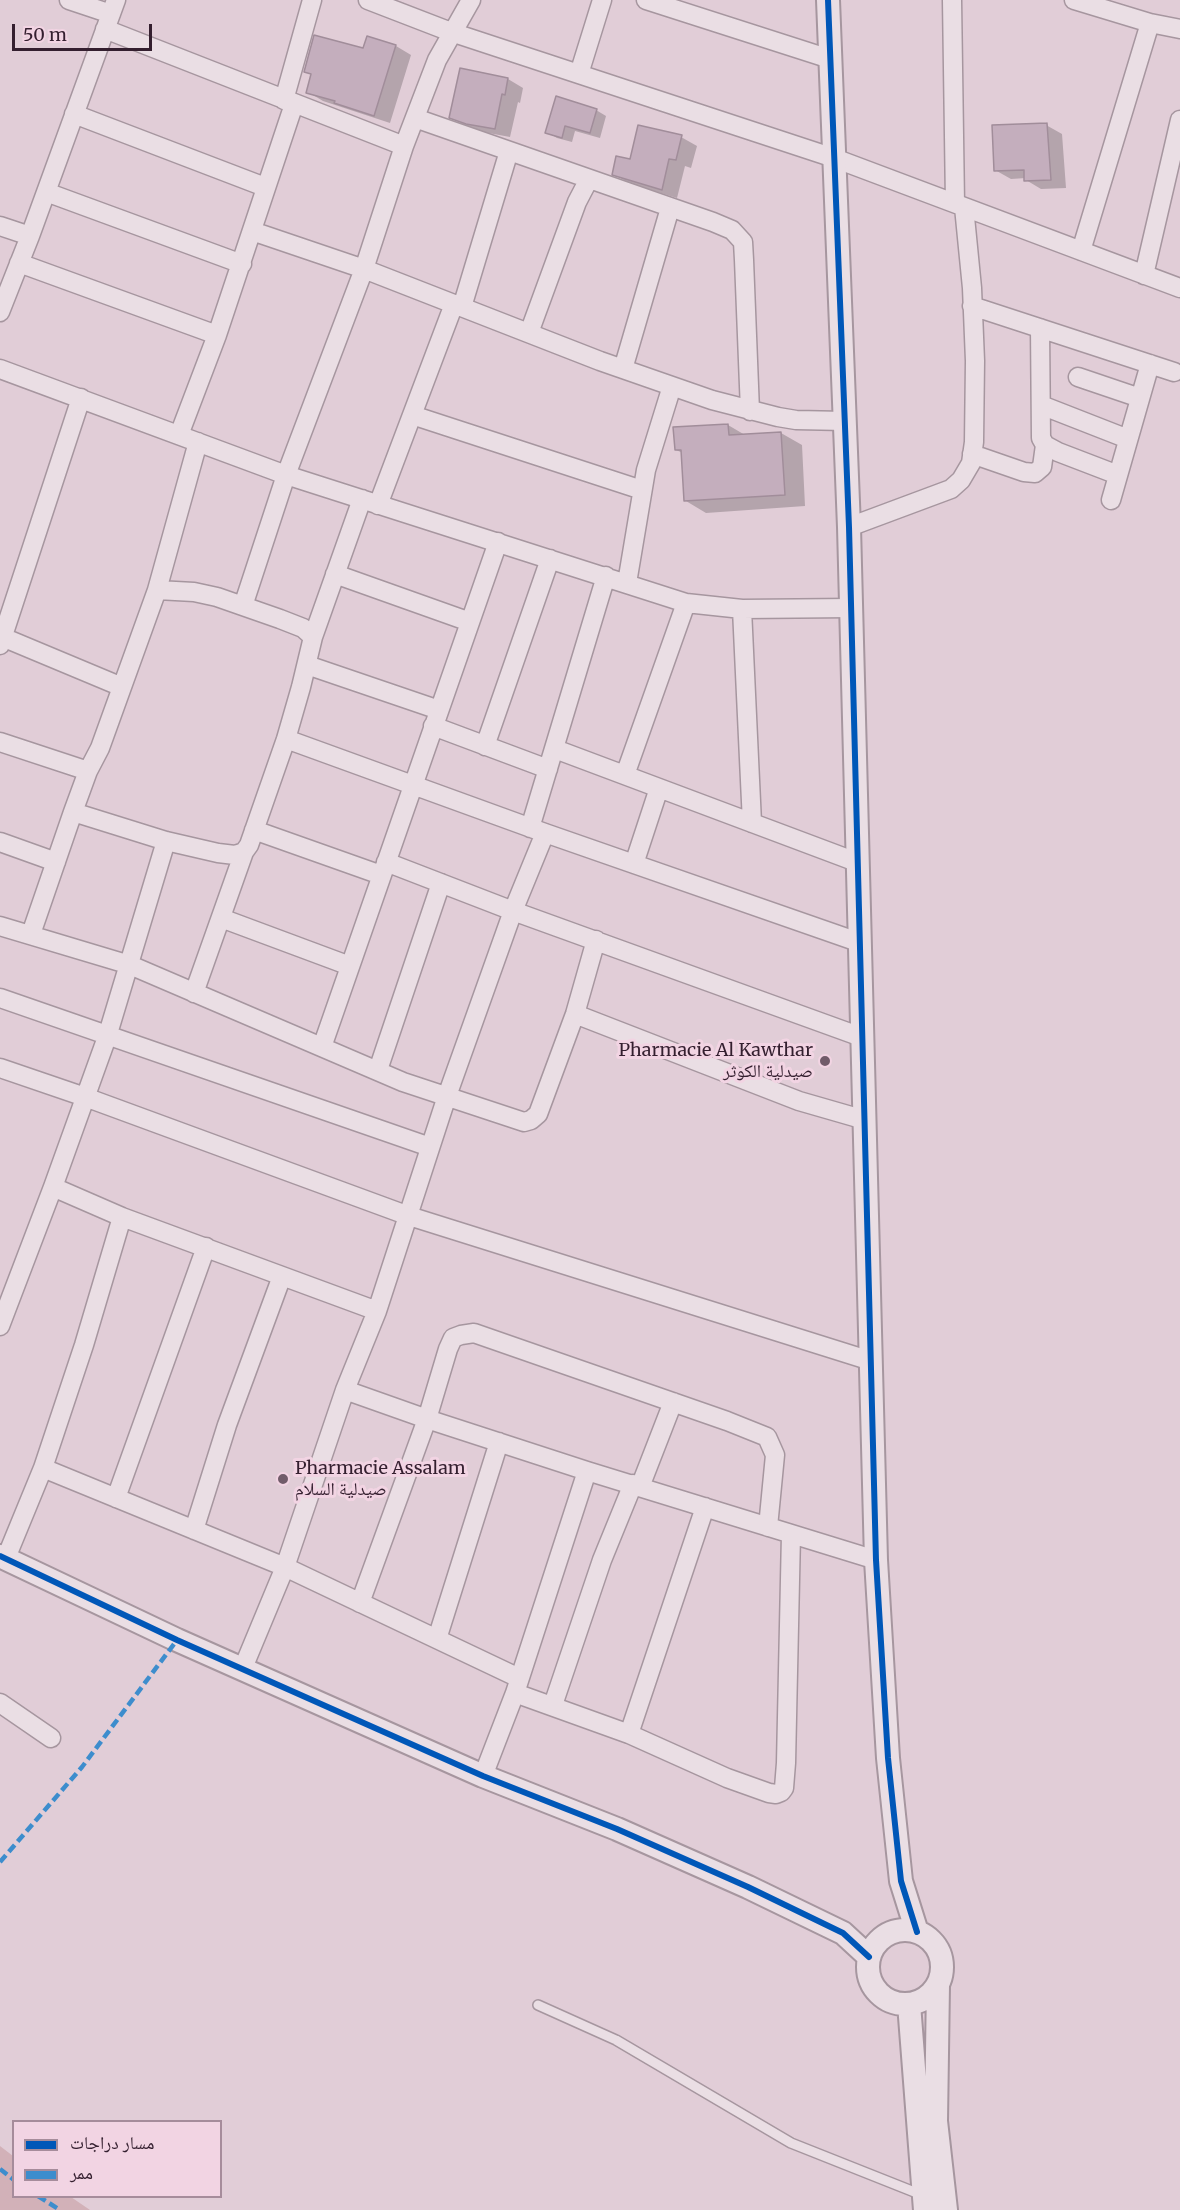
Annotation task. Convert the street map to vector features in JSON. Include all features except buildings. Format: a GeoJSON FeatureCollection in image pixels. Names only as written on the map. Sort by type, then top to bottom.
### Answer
{"type":"FeatureCollection","features":[{"type":"Feature","properties":{"kind":"street"},"geometry":{"type":"LineString","coordinates":[[69,0],[111,14],[289,102],[404,146]]}},
{"type":"Feature","properties":{"kind":"street"},"geometry":{"type":"LineString","coordinates":[[179,435],[218,335],[242,264],[289,102],[312,0]]}},
{"type":"Feature","properties":{"kind":"street"},"geometry":{"type":"LineString","coordinates":[[368,0],[452,32],[834,158],[1180,288]]}},
{"type":"Feature","properties":{"kind":"street"},"geometry":{"type":"LineString","coordinates":[[243,606],[286,475],[364,269],[404,146],[437,60],[471,0]]}},
{"type":"Feature","properties":{"kind":"street"},"geometry":{"type":"LineString","coordinates":[[579,74],[602,0]]}},
{"type":"Feature","properties":{"kind":"street"},"geometry":{"type":"LineString","coordinates":[[646,0],[678,5],[831,59]]}},
{"type":"Feature","properties":{"kind":"street"},"geometry":{"type":"LineString","coordinates":[[828,0],[852,608],[876,1560],[888,1758],[901,1881],[917,1932]]}},
{"type":"Feature","properties":{"kind":"street"},"geometry":{"type":"LineString","coordinates":[[849,527],[951,489],[961,480],[971,463],[974,442],[975,361],[972,306],[960,205],[952,0]]}},
{"type":"Feature","properties":{"kind":"street"},"geometry":{"type":"LineString","coordinates":[[1074,0],[1150,23],[1180,29]]}},
{"type":"Feature","properties":{"kind":"street"},"geometry":{"type":"LineString","coordinates":[[0,312],[111,14]]}},
{"type":"Feature","properties":{"kind":"street"},"geometry":{"type":"LineString","coordinates":[[1081,250],[1150,23]]}},
{"type":"Feature","properties":{"kind":"street"},"geometry":{"type":"LineString","coordinates":[[74,114],[265,187]]}},
{"type":"Feature","properties":{"kind":"street"},"geometry":{"type":"LineString","coordinates":[[415,118],[732,230],[742,242],[750,411]]}},
{"type":"Feature","properties":{"kind":"street"},"geometry":{"type":"LineString","coordinates":[[1144,275],[1180,120]]}},
{"type":"Feature","properties":{"kind":"street"},"geometry":{"type":"LineString","coordinates":[[194,993],[286,739],[307,665],[312,637],[335,574],[412,415],[458,305],[509,151]]}},
{"type":"Feature","properties":{"kind":"street"},"geometry":{"type":"LineString","coordinates":[[528,333],[577,202],[589,179]]}},
{"type":"Feature","properties":{"kind":"street"},"geometry":{"type":"LineString","coordinates":[[46,192],[242,264]]}},
{"type":"Feature","properties":{"kind":"street"},"geometry":{"type":"LineString","coordinates":[[623,369],[670,208]]}},
{"type":"Feature","properties":{"kind":"street"},"geometry":{"type":"LineString","coordinates":[[0,226],[30,236]]}},
{"type":"Feature","properties":{"kind":"street"},"geometry":{"type":"LineString","coordinates":[[252,231],[364,269],[623,369],[750,411],[796,420],[845,421]]}},
{"type":"Feature","properties":{"kind":"street"},"geometry":{"type":"LineString","coordinates":[[19,263],[218,335]]}},
{"type":"Feature","properties":{"kind":"street"},"geometry":{"type":"LineString","coordinates":[[972,306],[1174,372]]}},
{"type":"Feature","properties":{"kind":"street"},"geometry":{"type":"LineString","coordinates":[[1040,328],[1041,438],[1045,445],[1058,453],[1118,475]]}},
{"type":"Feature","properties":{"kind":"street"},"geometry":{"type":"LineString","coordinates":[[1111,500],[1150,364]]}},
{"type":"Feature","properties":{"kind":"street"},"geometry":{"type":"LineString","coordinates":[[0,369],[286,475],[686,603],[742,609],[852,608]]}},
{"type":"Feature","properties":{"kind":"street"},"geometry":{"type":"LineString","coordinates":[[1078,377],[1140,398]]}},
{"type":"Feature","properties":{"kind":"street"},"geometry":{"type":"LineString","coordinates":[[627,583],[646,470],[672,386]]}},
{"type":"Feature","properties":{"kind":"street"},"geometry":{"type":"LineString","coordinates":[[81,398],[1,639],[122,687]]}},
{"type":"Feature","properties":{"kind":"street"},"geometry":{"type":"LineString","coordinates":[[1041,405],[1128,439]]}},
{"type":"Feature","properties":{"kind":"street"},"geometry":{"type":"LineString","coordinates":[[412,415],[642,490]]}},
{"type":"Feature","properties":{"kind":"street"},"geometry":{"type":"LineString","coordinates":[[31,934],[88,771],[100,748],[157,590],[198,442]]}},
{"type":"Feature","properties":{"kind":"street"},"geometry":{"type":"LineString","coordinates":[[972,454],[1024,472],[1035,473],[1042,467],[1045,445]]}},
{"type":"Feature","properties":{"kind":"street"},"geometry":{"type":"LineString","coordinates":[[322,1047],[498,542]]}},
{"type":"Feature","properties":{"kind":"street"},"geometry":{"type":"LineString","coordinates":[[485,746],[550,559]]}},
{"type":"Feature","properties":{"kind":"street"},"geometry":{"type":"LineString","coordinates":[[335,574],[470,622]]}},
{"type":"Feature","properties":{"kind":"street"},"geometry":{"type":"LineString","coordinates":[[243,1668],[285,1567],[345,1390],[377,1311],[447,1096],[513,911],[537,831],[548,769],[606,576]]}},
{"type":"Feature","properties":{"kind":"street"},"geometry":{"type":"LineString","coordinates":[[157,590],[194,592],[243,606],[303,628],[312,637]]}},
{"type":"Feature","properties":{"kind":"street"},"geometry":{"type":"LineString","coordinates":[[625,776],[686,603]]}},
{"type":"Feature","properties":{"kind":"street"},"geometry":{"type":"LineString","coordinates":[[742,609],[752,823]]}},
{"type":"Feature","properties":{"kind":"street"},"geometry":{"type":"LineString","coordinates":[[307,665],[436,718],[485,746],[548,769]]}},
{"type":"Feature","properties":{"kind":"street"},"geometry":{"type":"LineString","coordinates":[[286,739],[537,831],[861,943]]}},
{"type":"Feature","properties":{"kind":"street"},"geometry":{"type":"LineString","coordinates":[[0,742],[88,771]]}},
{"type":"Feature","properties":{"kind":"street"},"geometry":{"type":"LineString","coordinates":[[555,749],[859,863]]}},
{"type":"Feature","properties":{"kind":"street"},"geometry":{"type":"LineString","coordinates":[[634,864],[659,788]]}},
{"type":"Feature","properties":{"kind":"street"},"geometry":{"type":"LineString","coordinates":[[73,812],[166,841],[218,854],[235,855],[244,852]]}},
{"type":"Feature","properties":{"kind":"street"},"geometry":{"type":"LineString","coordinates":[[254,830],[441,883],[864,1038]]}},
{"type":"Feature","properties":{"kind":"street"},"geometry":{"type":"LineString","coordinates":[[0,1326],[5,1299],[53,1187],[107,1037],[166,841]]}},
{"type":"Feature","properties":{"kind":"street"},"geometry":{"type":"LineString","coordinates":[[0,842],[56,862]]}},
{"type":"Feature","properties":{"kind":"street"},"geometry":{"type":"LineString","coordinates":[[378,1070],[441,883]]}},
{"type":"Feature","properties":{"kind":"street"},"geometry":{"type":"LineString","coordinates":[[220,918],[350,966]]}},
{"type":"Feature","properties":{"kind":"street"},"geometry":{"type":"LineString","coordinates":[[0,926],[130,965],[403,1082],[524,1122],[531,1120],[538,1113],[575,1014],[596,940]]}},
{"type":"Feature","properties":{"kind":"street"},"geometry":{"type":"LineString","coordinates":[[0,998],[107,1037],[430,1147]]}},
{"type":"Feature","properties":{"kind":"street"},"geometry":{"type":"LineString","coordinates":[[575,1014],[799,1101],[865,1120]]}},
{"type":"Feature","properties":{"kind":"street"},"geometry":{"type":"LineString","coordinates":[[0,1068],[409,1216],[871,1361]]}},
{"type":"Feature","properties":{"kind":"street"},"geometry":{"type":"LineString","coordinates":[[53,1187],[122,1217],[377,1311]]}},
{"type":"Feature","properties":{"kind":"street"},"geometry":{"type":"LineString","coordinates":[[122,1217],[43,1468],[3,1557],[177,1640],[483,1776],[617,1829],[748,1887],[843,1933],[869,1957]]}},
{"type":"Feature","properties":{"kind":"street"},"geometry":{"type":"LineString","coordinates":[[116,1498],[206,1247]]}},
{"type":"Feature","properties":{"kind":"street"},"geometry":{"type":"LineString","coordinates":[[194,1530],[227,1425],[282,1276]]}},
{"type":"Feature","properties":{"kind":"street"},"geometry":{"type":"LineString","coordinates":[[360,1603],[427,1419],[441,1369],[453,1338],[474,1334],[673,1402],[767,1437],[776,1455],[768,1527]]}},
{"type":"Feature","properties":{"kind":"street"},"geometry":{"type":"LineString","coordinates":[[345,1390],[587,1471],[876,1560]]}},
{"type":"Feature","properties":{"kind":"street"},"geometry":{"type":"LineString","coordinates":[[553,1706],[603,1560],[673,1402]]}},
{"type":"Feature","properties":{"kind":"street"},"geometry":{"type":"LineString","coordinates":[[437,1640],[500,1442]]}},
{"type":"Feature","properties":{"kind":"street"},"geometry":{"type":"LineString","coordinates":[[43,1468],[285,1567],[437,1640],[553,1706],[629,1734],[727,1778],[776,1794],[784,1788],[786,1763],[791,1534]]}},
{"type":"Feature","properties":{"kind":"street"},"geometry":{"type":"LineString","coordinates":[[483,1776],[517,1685],[587,1471]]}},
{"type":"Feature","properties":{"kind":"street"},"geometry":{"type":"LineString","coordinates":[[629,1734],[705,1507]]}},
{"type":"Feature","properties":{"kind":"street"},"geometry":{"type":"LineString","coordinates":[[0,1703],[51,1738]]}},
{"type":"Feature","properties":{"kind":"street"},"geometry":{"type":"LineString","coordinates":[[892,1932],[901,1881]]}},
{"type":"Feature","properties":{"kind":"street"},"geometry":{"type":"LineString","coordinates":[[843,1933],[892,1932],[906,1929],[917,1932],[933,1943],[942,1959],[942,1972],[938,1985],[936,2121],[946,2210]]}},
{"type":"Feature","properties":{"kind":"street"},"geometry":{"type":"LineString","coordinates":[[892,1932],[880,1938],[869,1957],[867,1969],[876,1991],[885,1999],[909,2004],[920,2001],[938,1985]]}},
{"type":"Feature","properties":{"kind":"street"},"geometry":{"type":"LineString","coordinates":[[909,2004],[923,2203]]}},
{"type":"Feature","properties":{"kind":"lane"},"geometry":{"type":"LineString","coordinates":[[538,2005],[616,2040],[791,2143],[923,2203]]}},
{"type":"Feature","properties":{"kind":"shaded area"},"geometry":{"type":"Polygon","coordinates":[[[0,2146],[12,2155],[12,2198],[72,2198],[90,2210],[0,2210],[0,2146]]]}},
{"type":"Feature","properties":{"kind":"marked path"},"geometry":{"type":"LineString","coordinates":[[0,1862],[82,1767],[177,1640]]}},
{"type":"Feature","properties":{"kind":"marked path"},"geometry":{"type":"LineString","coordinates":[[0,2169],[12,2178]]}},
{"type":"Feature","properties":{"kind":"marked path"},"geometry":{"type":"LineString","coordinates":[[41,2198],[60,2210]]}},
{"type":"Feature","properties":{"kind":"cycle path"},"geometry":{"type":"LineString","coordinates":[[828,0],[849,527],[876,1560],[888,1758],[901,1881],[917,1932]]}},
{"type":"Feature","properties":{"kind":"cycle path"},"geometry":{"type":"LineString","coordinates":[[0,1556],[177,1640],[483,1776],[617,1829],[748,1887],[843,1933],[869,1957]]}},
{"type":"Feature","properties":{"kind":"place","name":"Pharmacie Al Kawthar صيدلية الكوثر"},"geometry":{"type":"Point","coordinates":[825,1061]}},
{"type":"Feature","properties":{"kind":"place","name":"Pharmacie Assalam صيدلية السلام"},"geometry":{"type":"Point","coordinates":[283,1479]}}]}
